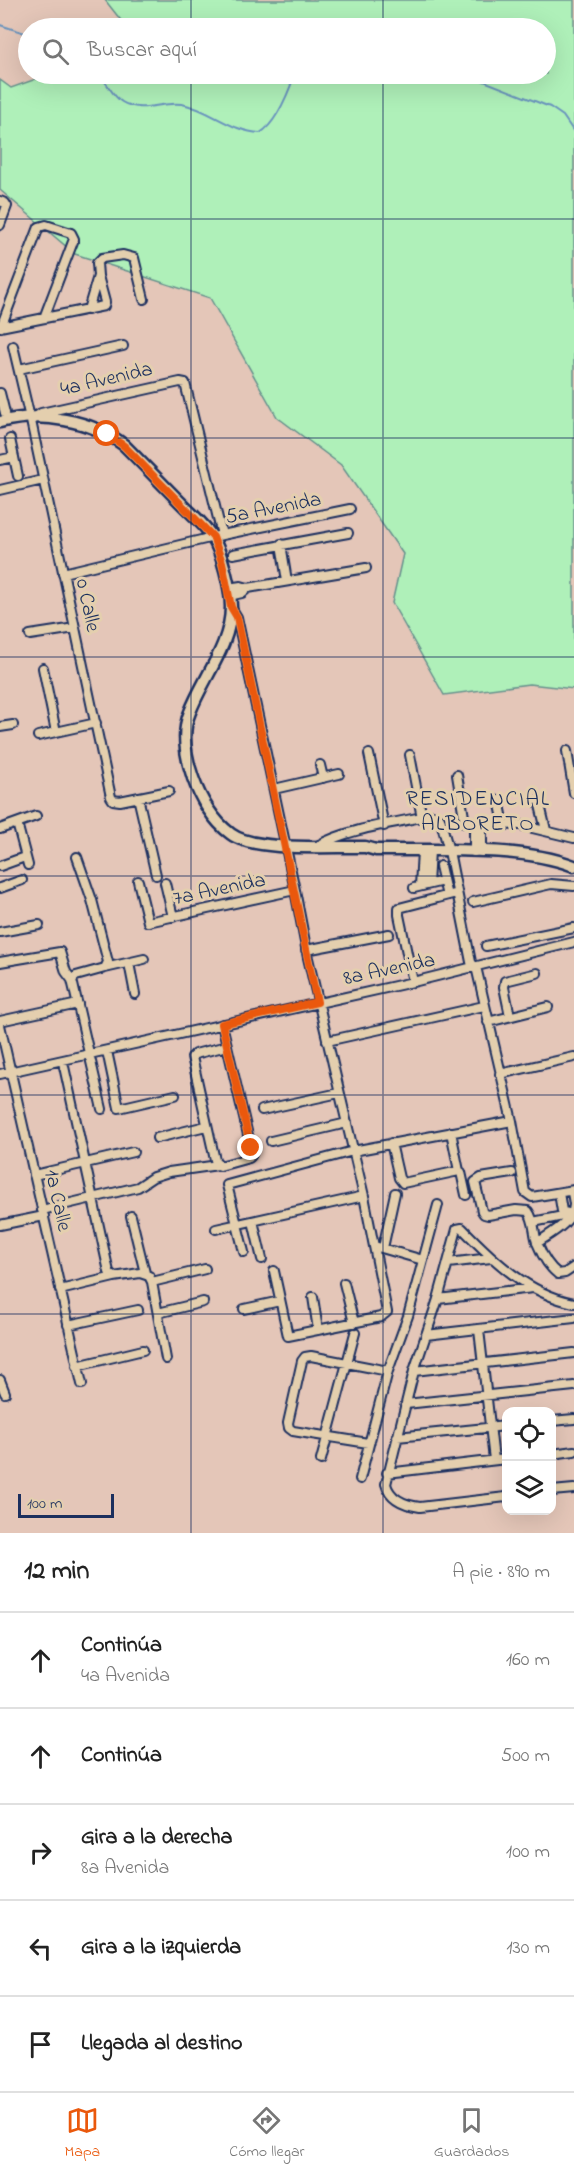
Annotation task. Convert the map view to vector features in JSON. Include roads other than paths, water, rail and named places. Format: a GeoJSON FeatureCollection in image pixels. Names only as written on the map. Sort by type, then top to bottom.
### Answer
{"type":"FeatureCollection","features":[{"type":"Feature","properties":{"kind":"main road","name":"4a Avenida"},"geometry":{"type":"LineString","coordinates":[[2,418],[76,423],[116,439],[218,536]]}},
{"type":"Feature","properties":{"kind":"main road","name":"4a Avenida"},"geometry":{"type":"LineString","coordinates":[[0,429],[33,419]]}},
{"type":"Feature","properties":{"kind":"main road"},"geometry":{"type":"LineString","coordinates":[[218,536],[231,607],[220,651],[185,725],[190,768],[198,790],[208,808],[230,834],[249,842],[286,847],[365,847],[376,850],[528,855],[574,866]]}},
{"type":"Feature","properties":{"kind":"main road"},"geometry":{"type":"LineString","coordinates":[[302,848],[317,852],[365,854],[376,850]]}},
{"type":"Feature","properties":{"kind":"street"},"geometry":{"type":"LineString","coordinates":[[0,201],[5,202],[7,206],[0,225]]}},
{"type":"Feature","properties":{"kind":"street"},"geometry":{"type":"LineString","coordinates":[[1,327],[39,227],[44,225],[71,233],[74,239],[44,318]]}},
{"type":"Feature","properties":{"kind":"street"},"geometry":{"type":"LineString","coordinates":[[1,327],[105,305],[97,263],[102,258],[123,255],[134,258],[144,299]]}},
{"type":"Feature","properties":{"kind":"street"},"geometry":{"type":"LineString","coordinates":[[88,310],[98,276]]}},
{"type":"Feature","properties":{"kind":"street","name":"0 Calle"},"geometry":{"type":"LineString","coordinates":[[13,346],[33,419],[43,480],[111,797],[115,801],[138,797]]}},
{"type":"Feature","properties":{"kind":"street"},"geometry":{"type":"LineString","coordinates":[[19,369],[123,346]]}},
{"type":"Feature","properties":{"kind":"street","name":"4a Avenida"},"geometry":{"type":"LineString","coordinates":[[33,419],[41,413],[136,391],[180,382],[186,383],[218,536]]}},
{"type":"Feature","properties":{"kind":"street"},"geometry":{"type":"LineString","coordinates":[[0,393],[2,418]]}},
{"type":"Feature","properties":{"kind":"street"},"geometry":{"type":"LineString","coordinates":[[10,439],[18,476]]}},
{"type":"Feature","properties":{"kind":"street"},"geometry":{"type":"LineString","coordinates":[[0,460],[14,457]]}},
{"type":"Feature","properties":{"kind":"street"},"geometry":{"type":"LineString","coordinates":[[0,490],[43,480]]}},
{"type":"Feature","properties":{"kind":"street","name":"5a Avenida"},"geometry":{"type":"LineString","coordinates":[[63,573],[218,536],[350,509]]}},
{"type":"Feature","properties":{"kind":"street"},"geometry":{"type":"LineString","coordinates":[[233,554],[348,533]]}},
{"type":"Feature","properties":{"kind":"street"},"geometry":{"type":"LineString","coordinates":[[281,544],[287,581]]}},
{"type":"Feature","properties":{"kind":"street"},"geometry":{"type":"LineString","coordinates":[[229,592],[241,586],[248,588],[366,568]]}},
{"type":"Feature","properties":{"kind":"street"},"geometry":{"type":"LineString","coordinates":[[231,607],[237,617],[317,1002],[364,1196],[379,1248],[387,1312],[381,1317],[288,1336],[274,1271]]}},
{"type":"Feature","properties":{"kind":"street"},"geometry":{"type":"LineString","coordinates":[[30,635],[75,628]]}},
{"type":"Feature","properties":{"kind":"street"},"geometry":{"type":"LineString","coordinates":[[43,668],[56,732]]}},
{"type":"Feature","properties":{"kind":"street"},"geometry":{"type":"LineString","coordinates":[[38,736],[96,723]]}},
{"type":"Feature","properties":{"kind":"street"},"geometry":{"type":"LineString","coordinates":[[0,727],[13,724]]}},
{"type":"Feature","properties":{"kind":"street"},"geometry":{"type":"LineString","coordinates":[[567,751],[574,793]]}},
{"type":"Feature","properties":{"kind":"street"},"geometry":{"type":"LineString","coordinates":[[369,754],[384,826]]}},
{"type":"Feature","properties":{"kind":"street"},"geometry":{"type":"LineString","coordinates":[[410,755],[422,818]]}},
{"type":"Feature","properties":{"kind":"street"},"geometry":{"type":"LineString","coordinates":[[320,765],[323,778]]}},
{"type":"Feature","properties":{"kind":"street"},"geometry":{"type":"LineString","coordinates":[[274,789],[339,774]]}},
{"type":"Feature","properties":{"kind":"street"},"geometry":{"type":"LineString","coordinates":[[457,775],[465,824],[504,824],[546,830],[574,838]]}},
{"type":"Feature","properties":{"kind":"street"},"geometry":{"type":"LineString","coordinates":[[156,875],[138,797],[169,791]]}},
{"type":"Feature","properties":{"kind":"street"},"geometry":{"type":"LineString","coordinates":[[499,801],[504,824]]}},
{"type":"Feature","properties":{"kind":"street"},"geometry":{"type":"LineString","coordinates":[[539,801],[546,830]]}},
{"type":"Feature","properties":{"kind":"street"},"geometry":{"type":"LineString","coordinates":[[317,846],[332,838],[384,826],[436,815],[440,818],[449,851],[471,962],[477,971],[512,1121],[525,1192],[532,1197],[573,1190],[572,1214],[537,1243]]}},
{"type":"Feature","properties":{"kind":"street"},"geometry":{"type":"LineString","coordinates":[[0,829],[36,816]]}},
{"type":"Feature","properties":{"kind":"street"},"geometry":{"type":"LineString","coordinates":[[17,823],[28,865]]}},
{"type":"Feature","properties":{"kind":"street"},"geometry":{"type":"LineString","coordinates":[[478,823],[478,852]]}},
{"type":"Feature","properties":{"kind":"street"},"geometry":{"type":"LineString","coordinates":[[426,851],[421,886],[443,881]]}},
{"type":"Feature","properties":{"kind":"street"},"geometry":{"type":"LineString","coordinates":[[77,857],[103,940],[108,962],[105,968]]}},
{"type":"Feature","properties":{"kind":"street"},"geometry":{"type":"LineString","coordinates":[[0,866],[22,858]]}},
{"type":"Feature","properties":{"kind":"street"},"geometry":{"type":"LineString","coordinates":[[440,866],[446,892]]}},
{"type":"Feature","properties":{"kind":"street"},"geometry":{"type":"LineString","coordinates":[[0,888],[22,879]]}},
{"type":"Feature","properties":{"kind":"street","name":"7a Avenida"},"geometry":{"type":"LineString","coordinates":[[138,881],[146,918],[150,922],[295,890]]}},
{"type":"Feature","properties":{"kind":"street"},"geometry":{"type":"LineString","coordinates":[[165,883],[172,917]]}},
{"type":"Feature","properties":{"kind":"street"},"geometry":{"type":"LineString","coordinates":[[473,902],[551,884],[574,886]]}},
{"type":"Feature","properties":{"kind":"street"},"geometry":{"type":"LineString","coordinates":[[413,982],[399,908],[457,893]]}},
{"type":"Feature","properties":{"kind":"street"},"geometry":{"type":"LineString","coordinates":[[0,932],[39,926]]}},
{"type":"Feature","properties":{"kind":"street"},"geometry":{"type":"LineString","coordinates":[[486,946],[574,928]]}},
{"type":"Feature","properties":{"kind":"street"},"geometry":{"type":"LineString","coordinates":[[306,950],[389,934]]}},
{"type":"Feature","properties":{"kind":"street","name":"8a Avenida"},"geometry":{"type":"LineString","coordinates":[[0,1074],[63,1062],[317,1002],[413,982],[574,942]]}},
{"type":"Feature","properties":{"kind":"street"},"geometry":{"type":"LineString","coordinates":[[0,962],[60,952],[72,980],[102,1109]]}},
{"type":"Feature","properties":{"kind":"street"},"geometry":{"type":"LineString","coordinates":[[72,980],[76,976],[144,960]]}},
{"type":"Feature","properties":{"kind":"street"},"geometry":{"type":"LineString","coordinates":[[129,963],[135,994]]}},
{"type":"Feature","properties":{"kind":"street"},"geometry":{"type":"LineString","coordinates":[[510,1016],[504,987],[505,981],[537,973]]}},
{"type":"Feature","properties":{"kind":"street"},"geometry":{"type":"LineString","coordinates":[[0,1023],[78,1004]]}},
{"type":"Feature","properties":{"kind":"street"},"geometry":{"type":"LineString","coordinates":[[327,1041],[484,1006]]}},
{"type":"Feature","properties":{"kind":"street"},"geometry":{"type":"LineString","coordinates":[[488,1022],[548,1007]]}},
{"type":"Feature","properties":{"kind":"street","name":"1a Calle"},"geometry":{"type":"LineString","coordinates":[[0,1023],[3,1052],[10,1072],[82,1384]]}},
{"type":"Feature","properties":{"kind":"street"},"geometry":{"type":"LineString","coordinates":[[0,1225],[138,1187],[153,1177],[169,1172],[249,1158],[252,1154],[222,1024]]}},
{"type":"Feature","properties":{"kind":"street"},"geometry":{"type":"LineString","coordinates":[[218,1165],[192,1057],[195,1054],[227,1046]]}},
{"type":"Feature","properties":{"kind":"street"},"geometry":{"type":"LineString","coordinates":[[107,1051],[119,1108],[175,1095]]}},
{"type":"Feature","properties":{"kind":"street"},"geometry":{"type":"LineString","coordinates":[[500,1074],[574,1057]]}},
{"type":"Feature","properties":{"kind":"street"},"geometry":{"type":"LineString","coordinates":[[63,1062],[107,1266],[111,1276],[114,1277]]}},
{"type":"Feature","properties":{"kind":"street"},"geometry":{"type":"LineString","coordinates":[[262,1110],[339,1093]]}},
{"type":"Feature","properties":{"kind":"street"},"geometry":{"type":"LineString","coordinates":[[244,1252],[227,1185],[353,1150],[512,1121]]}},
{"type":"Feature","properties":{"kind":"street"},"geometry":{"type":"LineString","coordinates":[[271,1141],[347,1123]]}},
{"type":"Feature","properties":{"kind":"street"},"geometry":{"type":"LineString","coordinates":[[157,1138],[207,1126]]}},
{"type":"Feature","properties":{"kind":"street"},"geometry":{"type":"LineString","coordinates":[[451,1132],[466,1195]]}},
{"type":"Feature","properties":{"kind":"street"},"geometry":{"type":"LineString","coordinates":[[391,1143],[399,1178],[403,1183],[459,1171]]}},
{"type":"Feature","properties":{"kind":"street"},"geometry":{"type":"LineString","coordinates":[[34,1175],[133,1152]]}},
{"type":"Feature","properties":{"kind":"street"},"geometry":{"type":"LineString","coordinates":[[512,1173],[481,1178],[475,1182],[482,1211],[488,1215],[528,1211],[533,1222],[537,1243],[550,1268],[558,1274],[566,1273],[574,1267]]}},
{"type":"Feature","properties":{"kind":"street"},"geometry":{"type":"LineString","coordinates":[[379,1248],[395,1193]]}},
{"type":"Feature","properties":{"kind":"street"},"geometry":{"type":"LineString","coordinates":[[559,1193],[562,1211],[572,1214]]}},
{"type":"Feature","properties":{"kind":"street"},"geometry":{"type":"LineString","coordinates":[[216,1229],[364,1196]]}},
{"type":"Feature","properties":{"kind":"street"},"geometry":{"type":"LineString","coordinates":[[360,1479],[388,1371],[408,1316],[438,1205]]}},
{"type":"Feature","properties":{"kind":"street"},"geometry":{"type":"LineString","coordinates":[[533,1222],[572,1214]]}},
{"type":"Feature","properties":{"kind":"street"},"geometry":{"type":"LineString","coordinates":[[131,1216],[145,1273],[152,1282],[166,1359]]}},
{"type":"Feature","properties":{"kind":"street"},"geometry":{"type":"LineString","coordinates":[[253,1221],[262,1259]]}},
{"type":"Feature","properties":{"kind":"street"},"geometry":{"type":"LineString","coordinates":[[502,1498],[420,1507],[391,1496],[386,1484],[414,1371],[438,1299],[457,1229],[462,1228],[491,1258],[533,1288],[574,1303]]}},
{"type":"Feature","properties":{"kind":"street"},"geometry":{"type":"LineString","coordinates":[[379,1248],[423,1260]]}},
{"type":"Feature","properties":{"kind":"street"},"geometry":{"type":"LineString","coordinates":[[448,1263],[491,1258]]}},
{"type":"Feature","properties":{"kind":"street"},"geometry":{"type":"LineString","coordinates":[[152,1282],[205,1269]]}},
{"type":"Feature","properties":{"kind":"street"},"geometry":{"type":"LineString","coordinates":[[60,1290],[114,1277],[145,1273]]}},
{"type":"Feature","properties":{"kind":"street"},"geometry":{"type":"LineString","coordinates":[[344,1283],[354,1323]]}},
{"type":"Feature","properties":{"kind":"street"},"geometry":{"type":"LineString","coordinates":[[438,1299],[533,1288]]}},
{"type":"Feature","properties":{"kind":"street"},"geometry":{"type":"LineString","coordinates":[[313,1297],[318,1330]]}},
{"type":"Feature","properties":{"kind":"street"},"geometry":{"type":"LineString","coordinates":[[244,1309],[280,1301]]}},
{"type":"Feature","properties":{"kind":"street"},"geometry":{"type":"LineString","coordinates":[[158,1313],[203,1302]]}},
{"type":"Feature","properties":{"kind":"street"},"geometry":{"type":"LineString","coordinates":[[68,1325],[138,1310]]}},
{"type":"Feature","properties":{"kind":"street"},"geometry":{"type":"LineString","coordinates":[[426,1335],[574,1318]]}},
{"type":"Feature","properties":{"kind":"street"},"geometry":{"type":"LineString","coordinates":[[479,1330],[494,1460]]}},
{"type":"Feature","properties":{"kind":"street"},"geometry":{"type":"LineString","coordinates":[[321,1460],[355,1334]]}},
{"type":"Feature","properties":{"kind":"street"},"geometry":{"type":"LineString","coordinates":[[78,1366],[143,1350]]}},
{"type":"Feature","properties":{"kind":"street"},"geometry":{"type":"LineString","coordinates":[[414,1371],[574,1353]]}},
{"type":"Feature","properties":{"kind":"street"},"geometry":{"type":"LineString","coordinates":[[368,1443],[293,1431],[289,1428],[302,1361],[305,1357],[311,1356],[388,1371]]}},
{"type":"Feature","properties":{"kind":"street"},"geometry":{"type":"LineString","coordinates":[[0,1380],[5,1393]]}},
{"type":"Feature","properties":{"kind":"street"},"geometry":{"type":"LineString","coordinates":[[406,1404],[574,1386]]}},
{"type":"Feature","properties":{"kind":"street"},"geometry":{"type":"LineString","coordinates":[[556,1421],[574,1419]]}},
{"type":"Feature","properties":{"kind":"street"},"geometry":{"type":"LineString","coordinates":[[397,1437],[502,1426]]}},
{"type":"Feature","properties":{"kind":"street"},"geometry":{"type":"LineString","coordinates":[[556,1453],[574,1451]]}},
{"type":"Feature","properties":{"kind":"street"},"geometry":{"type":"LineString","coordinates":[[387,1473],[502,1459]]}},
{"type":"Feature","properties":{"kind":"street"},"geometry":{"type":"LineString","coordinates":[[556,1491],[574,1489]]}},
{"type":"Feature","properties":{"kind":"waterway"},"geometry":{"type":"LineString","coordinates":[[0,25],[18,31]]}},
{"type":"Feature","properties":{"kind":"waterway"},"geometry":{"type":"LineString","coordinates":[[107,84],[118,99],[129,105],[144,107],[182,104],[202,110],[240,129],[260,133],[277,115],[291,84]]}},
{"type":"Feature","properties":{"kind":"waterway"},"geometry":{"type":"LineString","coordinates":[[491,84],[550,107],[563,116],[574,132]]}},
{"type":"Feature","properties":{"kind":"district","name":"RESIDENCIAL ALBORETO"},"geometry":{"type":"Point","coordinates":[478,810]}}]}
